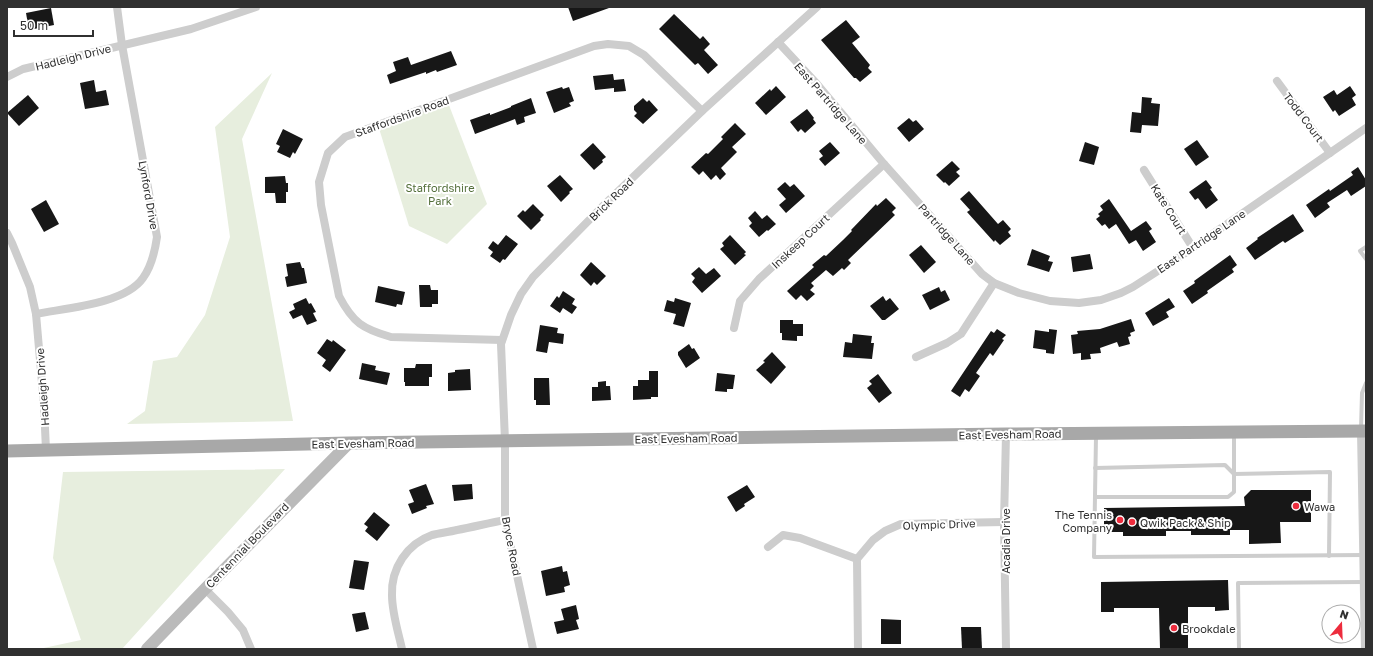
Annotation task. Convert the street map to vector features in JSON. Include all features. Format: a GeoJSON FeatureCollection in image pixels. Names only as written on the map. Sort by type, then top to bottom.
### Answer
{"type":"FeatureCollection","features":[{"type":"Feature","properties":{"kind":"main road","name":"East Evesham Road"},"geometry":{"type":"LineString","coordinates":[[7,451],[349,443],[1006,434],[1364,431]]}},
{"type":"Feature","properties":{"kind":"main road","name":"Centennial Boulevard"},"geometry":{"type":"LineString","coordinates":[[147,649],[349,443]]}},
{"type":"Feature","properties":{"kind":"street","name":"Lynford Drive"},"geometry":{"type":"LineString","coordinates":[[36,314],[100,302],[123,295],[135,287],[143,278],[150,266],[155,250],[157,238],[122,45],[117,7]]}},
{"type":"Feature","properties":{"kind":"street","name":"Hadleigh Drive"},"geometry":{"type":"LineString","coordinates":[[7,77],[22,69],[191,29],[256,7]]}},
{"type":"Feature","properties":{"kind":"street","name":"Brick Road"},"geometry":{"type":"LineString","coordinates":[[505,441],[501,344],[511,315],[521,294],[533,277],[602,206],[702,111],[818,7]]}},
{"type":"Feature","properties":{"kind":"street","name":"East Partridge Lane"},"geometry":{"type":"LineString","coordinates":[[778,42],[817,84],[884,164]]}},
{"type":"Feature","properties":{"kind":"street","name":"Staffordshire Road"},"geometry":{"type":"LineString","coordinates":[[502,340],[391,337],[375,332],[358,324],[346,310],[339,296],[320,205],[319,182],[328,154],[345,137],[594,46],[608,44],[629,46],[644,55],[702,111]]}},
{"type":"Feature","properties":{"kind":"street","name":"Todd Court"},"geometry":{"type":"LineString","coordinates":[[1277,81],[1330,153]]}},
{"type":"Feature","properties":{"kind":"street","name":"East Partridge Lane"},"geometry":{"type":"LineString","coordinates":[[1019,293],[1050,301],[1079,304],[1101,300],[1133,287],[1193,248],[1366,128]]}},
{"type":"Feature","properties":{"kind":"street","name":"Partridge Lane"},"geometry":{"type":"LineString","coordinates":[[884,164],[982,274],[994,283],[1019,293]]}},
{"type":"Feature","properties":{"kind":"street","name":"Inskeep Court"},"geometry":{"type":"LineString","coordinates":[[734,328],[740,301],[759,279],[884,164]]}},
{"type":"Feature","properties":{"kind":"street","name":"Kate Court"},"geometry":{"type":"LineString","coordinates":[[1144,170],[1193,248]]}},
{"type":"Feature","properties":{"kind":"street","name":"Hadleigh Drive"},"geometry":{"type":"LineString","coordinates":[[7,233],[30,287],[36,314],[44,406],[46,450]]}},
{"type":"Feature","properties":{"kind":"street"},"geometry":{"type":"LineString","coordinates":[[916,357],[947,343],[961,334],[994,283]]}},
{"type":"Feature","properties":{"kind":"street"},"geometry":{"type":"LineString","coordinates":[[1364,431],[1365,649]]}},
{"type":"Feature","properties":{"kind":"street","name":"Acadia Drive"},"geometry":{"type":"LineString","coordinates":[[1006,434],[1004,522],[1006,649]]}},
{"type":"Feature","properties":{"kind":"street","name":"Bryce Road"},"geometry":{"type":"LineString","coordinates":[[505,441],[505,520],[534,649]]}},
{"type":"Feature","properties":{"kind":"street"},"geometry":{"type":"LineString","coordinates":[[402,649],[393,613],[392,595],[393,578],[399,563],[406,553],[418,543],[432,536],[505,520]]}},
{"type":"Feature","properties":{"kind":"street","name":"Olympic Drive"},"geometry":{"type":"LineString","coordinates":[[857,559],[873,540],[885,531],[901,524],[1004,522]]}},
{"type":"Feature","properties":{"kind":"street"},"geometry":{"type":"LineString","coordinates":[[768,547],[783,535],[800,538],[857,559],[858,649]]}},
{"type":"Feature","properties":{"kind":"street"},"geometry":{"type":"LineString","coordinates":[[205,589],[228,612],[243,630],[251,649]]}},
{"type":"Feature","properties":{"kind":"lane"},"geometry":{"type":"LineString","coordinates":[[1366,247],[1360,251],[1366,259]]}},
{"type":"Feature","properties":{"kind":"lane"},"geometry":{"type":"LineString","coordinates":[[1364,431],[1360,404],[1366,383]]}},
{"type":"Feature","properties":{"kind":"lane"},"geometry":{"type":"LineString","coordinates":[[1095,497],[1228,497],[1234,492],[1234,432]]}},
{"type":"Feature","properties":{"kind":"lane"},"geometry":{"type":"LineString","coordinates":[[1096,433],[1094,557],[1365,555]]}},
{"type":"Feature","properties":{"kind":"lane"},"geometry":{"type":"LineString","coordinates":[[1095,468],[1225,465],[1234,474],[1330,472],[1329,556]]}},
{"type":"Feature","properties":{"kind":"lane"},"geometry":{"type":"LineString","coordinates":[[1239,649],[1238,583],[1364,582]]}},
{"type":"Feature","properties":{"kind":"green space"},"geometry":{"type":"Polygon","coordinates":[[[272,73],[242,139],[293,421],[127,424],[145,411],[153,361],[177,357],[205,315],[230,237],[215,127],[272,73]]]}},
{"type":"Feature","properties":{"kind":"green space","name":"Staffordshire Park"},"geometry":{"type":"Polygon","coordinates":[[[447,100],[487,204],[447,244],[409,226],[378,125],[447,100]]]}},
{"type":"Feature","properties":{"kind":"green space"},"geometry":{"type":"Polygon","coordinates":[[[285,469],[122,649],[39,649],[81,640],[53,558],[63,472],[285,469]]]}},
{"type":"Feature","properties":{"kind":"building"},"geometry":{"type":"Polygon","coordinates":[[[568,7],[609,7],[609,8],[573,21],[568,7]]]}},
{"type":"Feature","properties":{"kind":"building"},"geometry":{"type":"Polygon","coordinates":[[[51,8],[54,25],[29,30],[26,13],[51,8]]]}},
{"type":"Feature","properties":{"kind":"building"},"geometry":{"type":"Polygon","coordinates":[[[674,14],[700,39],[703,36],[710,44],[704,50],[718,65],[708,74],[698,63],[695,65],[659,29],[674,14]]]}},
{"type":"Feature","properties":{"kind":"building"},"geometry":{"type":"Polygon","coordinates":[[[846,20],[860,37],[852,43],[870,65],[868,68],[872,72],[860,82],[854,78],[821,40],[846,20]]]}},
{"type":"Feature","properties":{"kind":"building"},"geometry":{"type":"Polygon","coordinates":[[[451,51],[457,65],[437,72],[436,70],[426,74],[426,72],[390,84],[387,75],[396,71],[393,62],[408,57],[411,65],[451,51]]]}},
{"type":"Feature","properties":{"kind":"building"},"geometry":{"type":"Polygon","coordinates":[[[613,74],[614,80],[624,79],[626,91],[614,92],[614,88],[595,90],[593,76],[613,74]]]}},
{"type":"Feature","properties":{"kind":"building"},"geometry":{"type":"Polygon","coordinates":[[[94,80],[96,92],[106,90],[109,105],[85,109],[80,83],[94,80]]]}},
{"type":"Feature","properties":{"kind":"building"},"geometry":{"type":"Polygon","coordinates":[[[776,86],[786,97],[766,115],[755,103],[770,89],[771,91],[776,86]]]}},
{"type":"Feature","properties":{"kind":"building"},"geometry":{"type":"Polygon","coordinates":[[[1350,86],[1356,95],[1352,98],[1356,105],[1339,116],[1335,110],[1333,112],[1323,97],[1334,90],[1337,95],[1350,86]]]}},
{"type":"Feature","properties":{"kind":"building"},"geometry":{"type":"Polygon","coordinates":[[[562,87],[563,89],[569,87],[574,101],[569,103],[571,106],[554,113],[546,92],[562,87]]]}},
{"type":"Feature","properties":{"kind":"building"},"geometry":{"type":"Polygon","coordinates":[[[28,95],[39,108],[19,126],[7,113],[28,95]]]}},
{"type":"Feature","properties":{"kind":"building"},"geometry":{"type":"Polygon","coordinates":[[[1142,97],[1152,98],[1151,103],[1160,104],[1158,126],[1142,125],[1141,133],[1130,132],[1132,112],[1141,113],[1142,97]]]}},
{"type":"Feature","properties":{"kind":"building"},"geometry":{"type":"Polygon","coordinates":[[[531,98],[536,113],[524,117],[525,122],[517,125],[515,119],[475,134],[470,120],[490,113],[490,115],[531,98]]]}},
{"type":"Feature","properties":{"kind":"building"},"geometry":{"type":"Polygon","coordinates":[[[643,98],[647,102],[649,100],[658,110],[643,124],[634,116],[637,113],[634,110],[634,106],[643,98]]]}},
{"type":"Feature","properties":{"kind":"building"},"geometry":{"type":"Polygon","coordinates":[[[807,109],[816,123],[805,133],[801,129],[798,132],[790,122],[807,109]]]}},
{"type":"Feature","properties":{"kind":"building"},"geometry":{"type":"Polygon","coordinates":[[[909,118],[913,122],[916,120],[924,129],[909,142],[897,128],[909,118]]]}},
{"type":"Feature","properties":{"kind":"building"},"geometry":{"type":"Polygon","coordinates":[[[735,123],[746,134],[732,147],[737,152],[721,168],[726,174],[720,180],[716,175],[711,180],[703,171],[699,175],[691,167],[706,153],[708,154],[723,139],[721,137],[735,123]]]}},
{"type":"Feature","properties":{"kind":"building"},"geometry":{"type":"Polygon","coordinates":[[[283,129],[303,139],[295,154],[293,152],[290,158],[277,152],[280,146],[276,144],[283,129]]]}},
{"type":"Feature","properties":{"kind":"building"},"geometry":{"type":"Polygon","coordinates":[[[1197,140],[1209,157],[1196,166],[1184,149],[1197,140]]]}},
{"type":"Feature","properties":{"kind":"building"},"geometry":{"type":"Polygon","coordinates":[[[830,142],[840,153],[825,166],[819,159],[823,156],[819,151],[830,142]]]}},
{"type":"Feature","properties":{"kind":"building"},"geometry":{"type":"Polygon","coordinates":[[[1085,142],[1099,147],[1094,165],[1079,161],[1085,142]]]}},
{"type":"Feature","properties":{"kind":"building"},"geometry":{"type":"Polygon","coordinates":[[[593,143],[606,157],[594,170],[580,155],[593,143]]]}},
{"type":"Feature","properties":{"kind":"building"},"geometry":{"type":"Polygon","coordinates":[[[952,161],[960,169],[956,172],[960,176],[949,186],[936,175],[952,161]]]}},
{"type":"Feature","properties":{"kind":"building"},"geometry":{"type":"Polygon","coordinates":[[[1358,167],[1366,180],[1366,186],[1351,196],[1347,190],[1327,203],[1330,207],[1315,218],[1306,205],[1353,175],[1351,172],[1358,167]]]}},
{"type":"Feature","properties":{"kind":"building"},"geometry":{"type":"Polygon","coordinates":[[[560,175],[573,189],[561,202],[547,186],[560,175]]]}},
{"type":"Feature","properties":{"kind":"building"},"geometry":{"type":"Polygon","coordinates":[[[285,176],[286,183],[288,183],[286,203],[276,203],[275,193],[265,193],[265,177],[285,176]]]}},
{"type":"Feature","properties":{"kind":"building"},"geometry":{"type":"Polygon","coordinates":[[[1206,180],[1212,188],[1210,189],[1218,200],[1206,209],[1198,198],[1195,200],[1189,192],[1206,180]]]}},
{"type":"Feature","properties":{"kind":"building"},"geometry":{"type":"Polygon","coordinates":[[[785,182],[790,187],[794,184],[805,196],[786,213],[779,205],[786,199],[777,189],[785,182]]]}},
{"type":"Feature","properties":{"kind":"building"},"geometry":{"type":"Polygon","coordinates":[[[969,191],[998,224],[1003,220],[1011,229],[1008,232],[1011,236],[1000,245],[995,240],[994,242],[967,212],[970,210],[960,199],[969,191]]]}},
{"type":"Feature","properties":{"kind":"building"},"geometry":{"type":"Polygon","coordinates":[[[886,198],[896,208],[892,212],[895,215],[848,260],[851,263],[844,270],[842,268],[833,276],[826,270],[811,283],[814,286],[810,290],[815,294],[807,301],[801,295],[796,300],[787,291],[814,267],[812,265],[824,255],[826,256],[843,240],[876,204],[877,206],[886,198]]]}},
{"type":"Feature","properties":{"kind":"building"},"geometry":{"type":"Polygon","coordinates":[[[1109,199],[1131,231],[1146,221],[1152,229],[1149,231],[1156,242],[1143,251],[1136,240],[1129,244],[1116,224],[1109,229],[1105,224],[1102,226],[1096,219],[1100,216],[1098,214],[1103,210],[1100,206],[1109,199]]]}},
{"type":"Feature","properties":{"kind":"building"},"geometry":{"type":"Polygon","coordinates":[[[46,200],[59,224],[44,232],[31,209],[46,200]]]}},
{"type":"Feature","properties":{"kind":"building"},"geometry":{"type":"Polygon","coordinates":[[[533,204],[544,215],[531,230],[517,216],[523,210],[525,212],[533,204]]]}},
{"type":"Feature","properties":{"kind":"building"},"geometry":{"type":"Polygon","coordinates":[[[755,211],[762,219],[767,215],[776,224],[759,237],[749,226],[752,223],[748,218],[755,211]]]}},
{"type":"Feature","properties":{"kind":"building"},"geometry":{"type":"Polygon","coordinates":[[[1293,214],[1304,231],[1285,243],[1283,241],[1255,260],[1246,248],[1258,239],[1257,238],[1293,214]]]}},
{"type":"Feature","properties":{"kind":"building"},"geometry":{"type":"Polygon","coordinates":[[[506,235],[518,244],[505,260],[503,259],[500,263],[490,256],[493,252],[488,248],[493,241],[498,245],[506,235]]]}},
{"type":"Feature","properties":{"kind":"building"},"geometry":{"type":"Polygon","coordinates":[[[730,235],[746,252],[744,254],[746,255],[735,265],[720,249],[724,246],[722,243],[730,235]]]}},
{"type":"Feature","properties":{"kind":"building"},"geometry":{"type":"Polygon","coordinates":[[[921,245],[936,262],[924,273],[909,255],[921,245]]]}},
{"type":"Feature","properties":{"kind":"building"},"geometry":{"type":"Polygon","coordinates":[[[1032,249],[1050,256],[1048,261],[1053,262],[1049,272],[1027,265],[1032,249]]]}},
{"type":"Feature","properties":{"kind":"building"},"geometry":{"type":"Polygon","coordinates":[[[1090,254],[1093,269],[1073,272],[1071,257],[1090,254]]]}},
{"type":"Feature","properties":{"kind":"building"},"geometry":{"type":"Polygon","coordinates":[[[1230,255],[1237,265],[1232,269],[1234,272],[1207,291],[1208,293],[1192,304],[1183,291],[1195,283],[1194,281],[1230,255]]]}},
{"type":"Feature","properties":{"kind":"building"},"geometry":{"type":"Polygon","coordinates":[[[300,262],[302,268],[304,268],[307,283],[287,287],[285,277],[288,276],[286,264],[300,262]]]}},
{"type":"Feature","properties":{"kind":"building"},"geometry":{"type":"Polygon","coordinates":[[[591,262],[606,276],[597,285],[594,282],[591,286],[580,275],[591,262]]]}},
{"type":"Feature","properties":{"kind":"building"},"geometry":{"type":"Polygon","coordinates":[[[699,267],[706,274],[714,268],[721,276],[702,293],[692,282],[695,278],[691,274],[699,267]]]}},
{"type":"Feature","properties":{"kind":"building"},"geometry":{"type":"Polygon","coordinates":[[[419,285],[430,285],[431,290],[438,290],[438,304],[432,304],[432,307],[420,307],[419,285]]]}},
{"type":"Feature","properties":{"kind":"building"},"geometry":{"type":"Polygon","coordinates":[[[378,286],[405,292],[402,305],[397,304],[396,307],[375,302],[378,286]]]}},
{"type":"Feature","properties":{"kind":"building"},"geometry":{"type":"Polygon","coordinates":[[[939,287],[941,292],[945,290],[950,300],[930,310],[922,295],[939,287]]]}},
{"type":"Feature","properties":{"kind":"building"},"geometry":{"type":"Polygon","coordinates":[[[563,291],[575,299],[572,304],[577,307],[572,314],[563,308],[560,313],[550,306],[557,296],[559,298],[563,291]]]}},
{"type":"Feature","properties":{"kind":"building"},"geometry":{"type":"Polygon","coordinates":[[[883,296],[886,301],[890,298],[899,309],[885,320],[882,320],[870,306],[883,296]]]}},
{"type":"Feature","properties":{"kind":"building"},"geometry":{"type":"Polygon","coordinates":[[[306,298],[316,312],[313,313],[317,321],[307,325],[302,315],[293,319],[289,312],[295,309],[293,304],[306,298]]]}},
{"type":"Feature","properties":{"kind":"building"},"geometry":{"type":"Polygon","coordinates":[[[675,298],[691,303],[684,327],[673,324],[676,314],[664,311],[667,300],[674,302],[675,298]]]}},
{"type":"Feature","properties":{"kind":"building"},"geometry":{"type":"Polygon","coordinates":[[[1169,298],[1175,307],[1166,312],[1169,317],[1153,326],[1145,313],[1169,298]]]}},
{"type":"Feature","properties":{"kind":"building"},"geometry":{"type":"Polygon","coordinates":[[[1131,319],[1135,331],[1130,333],[1131,336],[1128,337],[1130,344],[1119,347],[1117,342],[1100,348],[1101,353],[1090,354],[1091,359],[1081,360],[1081,353],[1073,354],[1071,335],[1078,334],[1077,331],[1100,329],[1131,319]]]}},
{"type":"Feature","properties":{"kind":"building"},"geometry":{"type":"Polygon","coordinates":[[[780,320],[793,320],[793,324],[803,324],[803,336],[797,336],[797,341],[782,340],[782,333],[780,333],[780,320]]]}},
{"type":"Feature","properties":{"kind":"building"},"geometry":{"type":"Polygon","coordinates":[[[540,325],[558,328],[557,333],[564,334],[563,344],[549,342],[547,353],[536,351],[540,325]]]}},
{"type":"Feature","properties":{"kind":"building"},"geometry":{"type":"Polygon","coordinates":[[[997,329],[1006,335],[1002,339],[1004,340],[993,356],[990,353],[976,373],[980,376],[969,392],[965,389],[960,397],[951,391],[991,331],[994,333],[997,329]]]}},
{"type":"Feature","properties":{"kind":"building"},"geometry":{"type":"Polygon","coordinates":[[[1049,329],[1057,330],[1054,354],[1046,353],[1046,350],[1033,348],[1035,330],[1049,332],[1049,329]]]}},
{"type":"Feature","properties":{"kind":"building"},"geometry":{"type":"Polygon","coordinates":[[[853,334],[872,336],[871,343],[874,343],[872,359],[843,357],[845,342],[852,343],[853,334]]]}},
{"type":"Feature","properties":{"kind":"building"},"geometry":{"type":"Polygon","coordinates":[[[327,339],[332,342],[333,340],[346,350],[330,372],[322,366],[326,360],[317,353],[327,339]]]}},
{"type":"Feature","properties":{"kind":"building"},"geometry":{"type":"Polygon","coordinates":[[[689,344],[692,349],[694,348],[700,358],[686,368],[678,355],[678,352],[689,344]]]}},
{"type":"Feature","properties":{"kind":"building"},"geometry":{"type":"Polygon","coordinates":[[[772,352],[786,367],[771,384],[756,370],[765,362],[763,361],[772,352]]]}},
{"type":"Feature","properties":{"kind":"building"},"geometry":{"type":"Polygon","coordinates":[[[362,363],[376,366],[375,370],[390,373],[387,385],[359,379],[362,363]]]}},
{"type":"Feature","properties":{"kind":"building"},"geometry":{"type":"Polygon","coordinates":[[[416,364],[432,364],[432,377],[429,377],[429,386],[405,386],[404,368],[415,368],[416,364]]]}},
{"type":"Feature","properties":{"kind":"building"},"geometry":{"type":"Polygon","coordinates":[[[470,369],[471,390],[448,391],[448,373],[455,372],[455,370],[470,369]]]}},
{"type":"Feature","properties":{"kind":"building"},"geometry":{"type":"Polygon","coordinates":[[[649,371],[658,371],[658,397],[633,400],[633,386],[638,386],[638,380],[649,380],[649,371]]]}},
{"type":"Feature","properties":{"kind":"building"},"geometry":{"type":"Polygon","coordinates":[[[717,373],[735,375],[733,389],[727,389],[727,392],[715,391],[717,373]]]}},
{"type":"Feature","properties":{"kind":"building"},"geometry":{"type":"Polygon","coordinates":[[[878,374],[892,393],[879,403],[867,388],[872,384],[869,381],[878,374]]]}},
{"type":"Feature","properties":{"kind":"building"},"geometry":{"type":"Polygon","coordinates":[[[534,378],[549,378],[550,405],[536,405],[536,400],[534,400],[534,378]]]}},
{"type":"Feature","properties":{"kind":"building"},"geometry":{"type":"Polygon","coordinates":[[[606,381],[606,386],[610,386],[611,400],[592,401],[592,387],[598,387],[598,382],[606,381]]]}},
{"type":"Feature","properties":{"kind":"building"},"geometry":{"type":"Polygon","coordinates":[[[426,484],[434,504],[426,506],[427,508],[412,514],[408,504],[414,502],[409,490],[426,484]]]}},
{"type":"Feature","properties":{"kind":"building"},"geometry":{"type":"Polygon","coordinates":[[[472,484],[473,499],[454,501],[452,485],[472,484]]]}},
{"type":"Feature","properties":{"kind":"building"},"geometry":{"type":"Polygon","coordinates":[[[747,485],[755,497],[744,504],[745,506],[736,512],[727,497],[747,485]]]}},
{"type":"Feature","properties":{"kind":"building"},"geometry":{"type":"Polygon","coordinates":[[[1251,490],[1311,490],[1311,522],[1280,522],[1281,543],[1249,544],[1249,530],[1230,530],[1230,535],[1191,535],[1191,531],[1166,531],[1166,536],[1123,536],[1123,532],[1104,532],[1104,508],[1245,506],[1244,497],[1251,490]]]}},
{"type":"Feature","properties":{"kind":"building"},"geometry":{"type":"Polygon","coordinates":[[[374,512],[390,525],[377,541],[365,531],[368,527],[364,524],[374,512]]]}},
{"type":"Feature","properties":{"kind":"building"},"geometry":{"type":"Polygon","coordinates":[[[354,560],[369,562],[364,590],[349,588],[354,560]]]}},
{"type":"Feature","properties":{"kind":"building"},"geometry":{"type":"Polygon","coordinates":[[[562,566],[563,572],[567,571],[570,585],[564,587],[565,592],[546,596],[541,571],[562,566]]]}},
{"type":"Feature","properties":{"kind":"building","name":"Brookdale"},"geometry":{"type":"Polygon","coordinates":[[[1228,580],[1229,610],[1215,611],[1215,607],[1188,607],[1188,649],[1160,649],[1159,608],[1114,608],[1114,612],[1101,612],[1101,582],[1228,580]]]}},
{"type":"Feature","properties":{"kind":"building"},"geometry":{"type":"Polygon","coordinates":[[[576,605],[579,619],[576,620],[579,629],[557,634],[554,622],[564,620],[561,609],[576,605]]]}},
{"type":"Feature","properties":{"kind":"building"},"geometry":{"type":"Polygon","coordinates":[[[365,612],[369,629],[356,632],[352,614],[365,612]]]}},
{"type":"Feature","properties":{"kind":"building"},"geometry":{"type":"Polygon","coordinates":[[[881,619],[901,620],[901,644],[881,644],[881,619]]]}},
{"type":"Feature","properties":{"kind":"building"},"geometry":{"type":"Polygon","coordinates":[[[961,627],[981,627],[982,649],[962,649],[961,627]]]}},
{"type":"Feature","properties":{"kind":"place","name":"Wawa"},"geometry":{"type":"Point","coordinates":[1296,506]}},
{"type":"Feature","properties":{"kind":"place","name":"The Tennis Company"},"geometry":{"type":"Point","coordinates":[1120,520]}},
{"type":"Feature","properties":{"kind":"place","name":"Qwik Pack & Ship"},"geometry":{"type":"Point","coordinates":[1132,522]}},
{"type":"Feature","properties":{"kind":"place","name":"Brookdale"},"geometry":{"type":"Point","coordinates":[1174,628]}}]}
